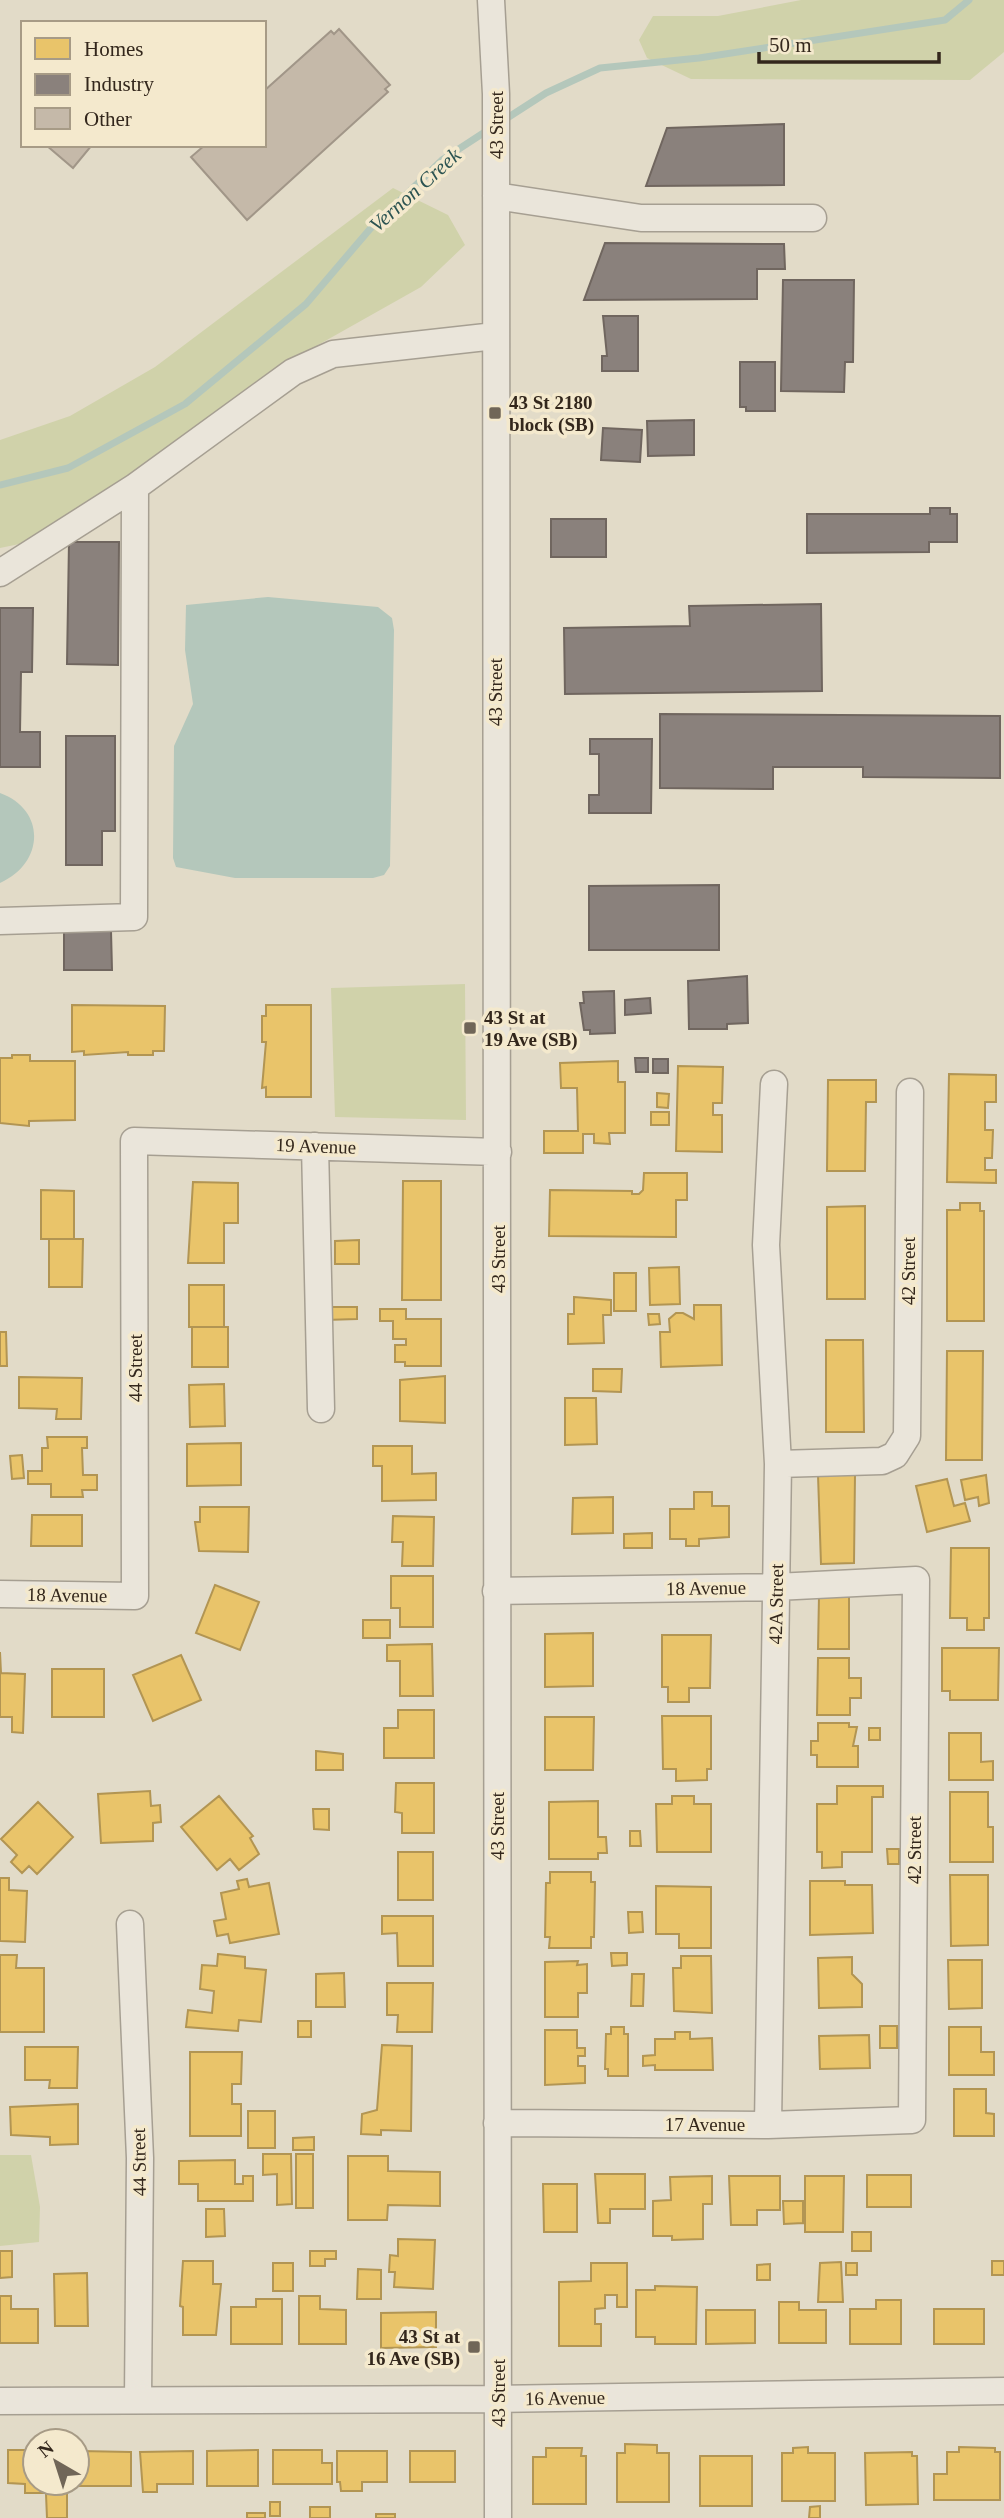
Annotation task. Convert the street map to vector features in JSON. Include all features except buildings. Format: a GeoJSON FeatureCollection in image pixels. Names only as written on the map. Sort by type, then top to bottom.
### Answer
{"type":"FeatureCollection","features":[{"type":"Feature","properties":{"kind":"street","name":"43 Street"},"geometry":{"type":"LineString","coordinates":[[491,0],[496,94],[498,2518]]}},
{"type":"Feature","properties":{"kind":"street"},"geometry":{"type":"LineString","coordinates":[[496,196],[641,218],[813,218]]}},
{"type":"Feature","properties":{"kind":"street"},"geometry":{"type":"LineString","coordinates":[[0,573],[135,487],[293,372],[333,354],[495,336]]}},
{"type":"Feature","properties":{"kind":"street"},"geometry":{"type":"LineString","coordinates":[[0,921],[134,916],[135,487]]}},
{"type":"Feature","properties":{"kind":"street","name":"42A Street"},"geometry":{"type":"LineString","coordinates":[[768,2124],[778,1464],[766,1245],[774,1084]]}},
{"type":"Feature","properties":{"kind":"street","name":"42 Street"},"geometry":{"type":"LineString","coordinates":[[778,1464],[881,1461],[895,1455],[907,1436],[909,1092]]}},
{"type":"Feature","properties":{"kind":"street","name":"19 Avenue"},"geometry":{"type":"LineString","coordinates":[[134,1141],[498,1152]]}},
{"type":"Feature","properties":{"kind":"street","name":"44 Street"},"geometry":{"type":"LineString","coordinates":[[134,1141],[135,1596]]}},
{"type":"Feature","properties":{"kind":"street"},"geometry":{"type":"LineString","coordinates":[[315,1146],[321,1409]]}},
{"type":"Feature","properties":{"kind":"street","name":"42 Street"},"geometry":{"type":"LineString","coordinates":[[912,2120],[916,1580]]}},
{"type":"Feature","properties":{"kind":"street","name":"18 Avenue"},"geometry":{"type":"LineString","coordinates":[[496,1591],[776,1587],[916,1580]]}},
{"type":"Feature","properties":{"kind":"street","name":"18 Avenue"},"geometry":{"type":"LineString","coordinates":[[0,1594],[135,1596]]}},
{"type":"Feature","properties":{"kind":"street","name":"44 Street"},"geometry":{"type":"LineString","coordinates":[[130,1923],[140,2158],[138,2400]]}},
{"type":"Feature","properties":{"kind":"street","name":"17 Avenue"},"geometry":{"type":"LineString","coordinates":[[497,2123],[768,2124],[912,2120]]}},
{"type":"Feature","properties":{"kind":"street","name":"16 Avenue"},"geometry":{"type":"LineString","coordinates":[[0,2401],[498,2399],[1004,2391]]}},
{"type":"Feature","properties":{"kind":"green space"},"geometry":{"type":"Polygon","coordinates":[[[801,0],[1004,0],[1004,52],[970,80],[691,79],[647,58],[639,40],[653,16],[718,16],[801,0]]]}},
{"type":"Feature","properties":{"kind":"green space"},"geometry":{"type":"Polygon","coordinates":[[[393,188],[448,215],[465,245],[421,287],[318,345],[119,493],[34,541],[0,548],[0,440],[70,416],[155,367],[393,188]]]}},
{"type":"Feature","properties":{"kind":"green space"},"geometry":{"type":"Polygon","coordinates":[[[465,984],[466,1120],[335,1117],[331,988],[465,984]]]}},
{"type":"Feature","properties":{"kind":"green space"},"geometry":{"type":"Polygon","coordinates":[[[0,2155],[31,2155],[40,2207],[39,2242],[0,2246],[0,2155]]]}},
{"type":"Feature","properties":{"kind":"shaded area"},"geometry":{"type":"Polygon","coordinates":[[[268,597],[378,607],[392,618],[390,866],[384,875],[373,878],[235,878],[176,867],[173,858],[174,746],[193,704],[185,650],[186,605],[268,597]]]}},
{"type":"Feature","properties":{"kind":"shaded area"},"geometry":{"type":"Polygon","coordinates":[[[0,793],[15,801],[26,812],[34,837],[32,851],[25,863],[15,874],[0,883],[0,793]]]}},
{"type":"Feature","properties":{"kind":"waterway","name":"Vernon Creek"},"geometry":{"type":"LineString","coordinates":[[501,122],[546,93],[600,68],[699,58],[945,20],[969,0]]}},
{"type":"Feature","properties":{"kind":"waterway","name":"Vernon Creek"},"geometry":{"type":"LineString","coordinates":[[0,485],[68,468],[185,404],[306,304],[370,229],[442,160],[491,128]]}},
{"type":"Feature","properties":{"kind":"place","name":"43 St 2180 block (SB)"},"geometry":{"type":"Point","coordinates":[495,413]}},
{"type":"Feature","properties":{"kind":"place","name":"43 St at 19 Ave (SB)"},"geometry":{"type":"Point","coordinates":[470,1028]}},
{"type":"Feature","properties":{"kind":"place","name":"43 St at 16 Ave (SB)"},"geometry":{"type":"Point","coordinates":[474,2347]}}]}
